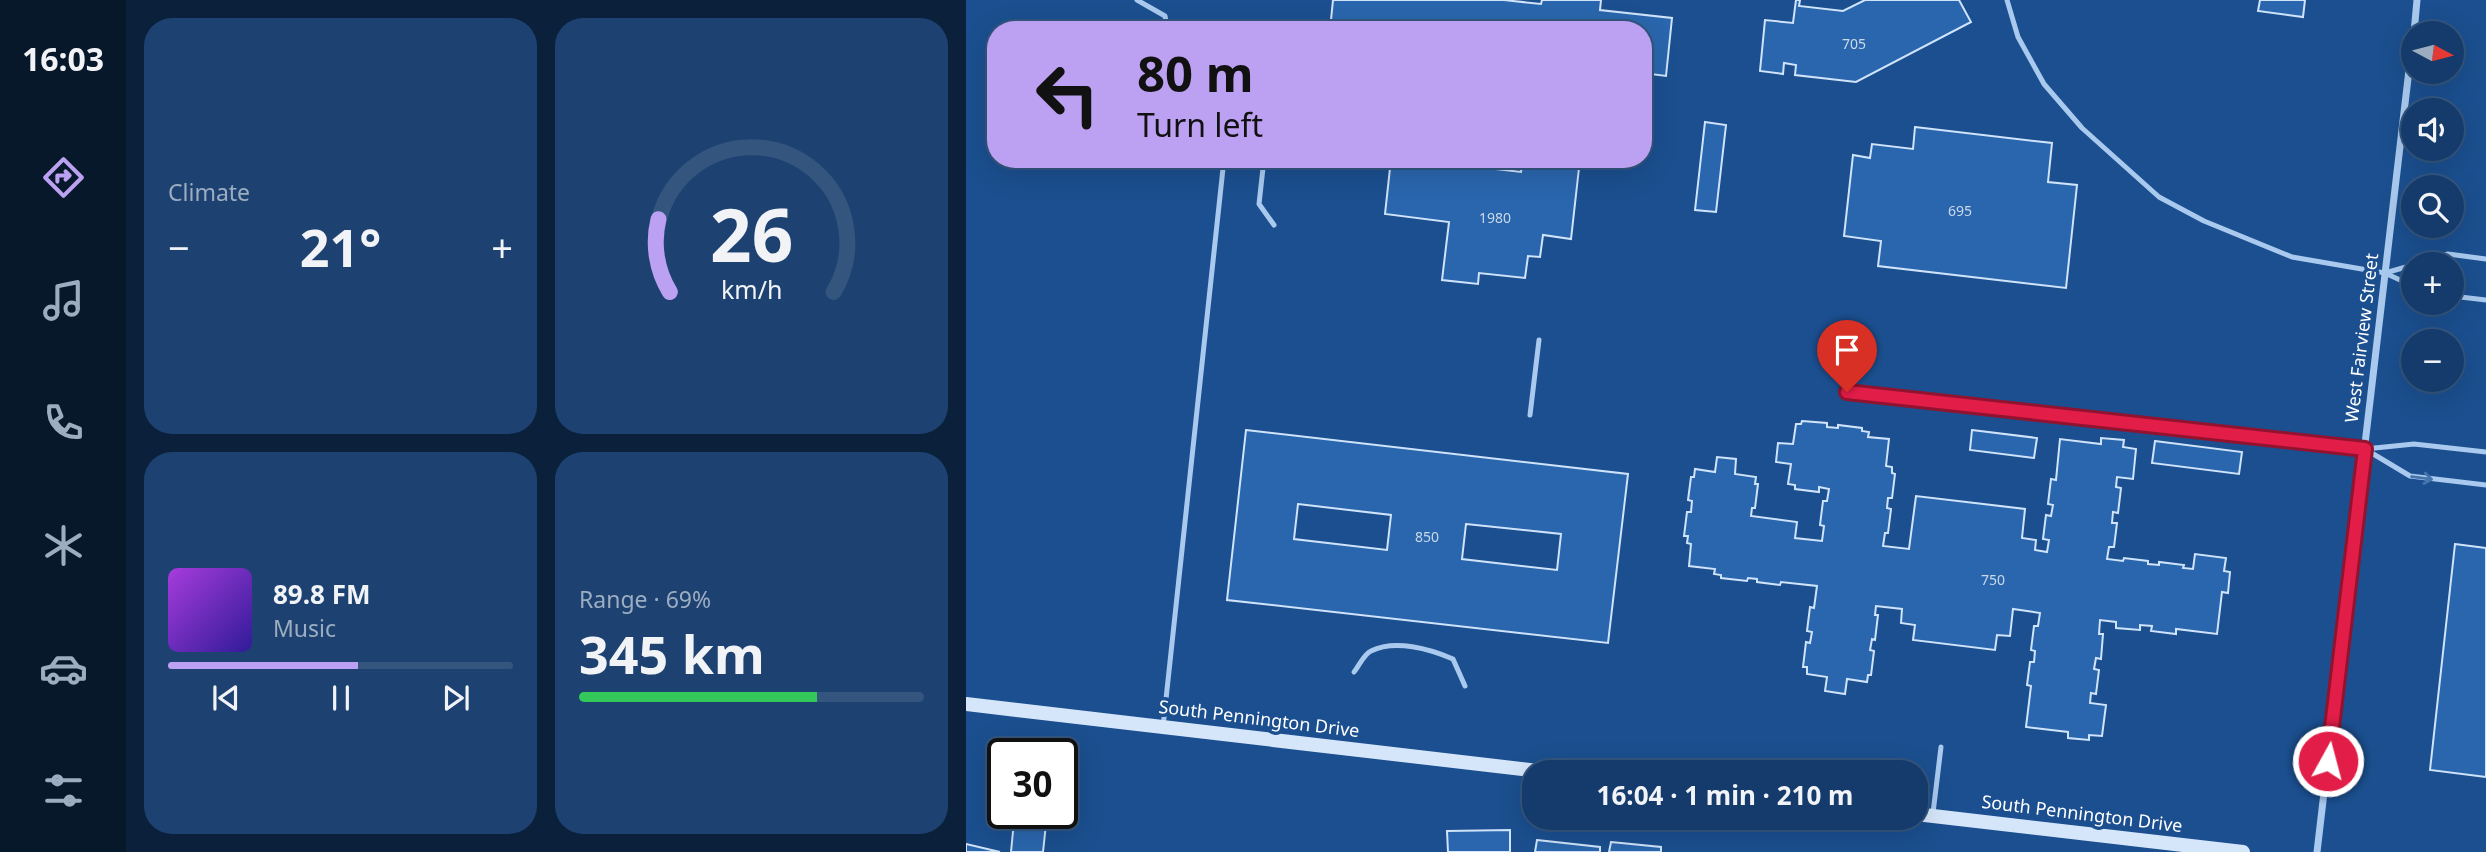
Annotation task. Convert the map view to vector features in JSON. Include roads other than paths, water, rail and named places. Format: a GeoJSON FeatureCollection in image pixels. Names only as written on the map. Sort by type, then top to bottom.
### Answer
{"type":"FeatureCollection","features":[{"type":"Feature","properties":{"kind":"street","name":"West Fairview Street"},"geometry":{"type":"LineString","coordinates":[[2415,21],[2417,0]]}},
{"type":"Feature","properties":{"kind":"street","name":"West Fairview Street"},"geometry":{"type":"LineString","coordinates":[[2317,852],[2407,84]]}},
{"type":"Feature","properties":{"kind":"street","name":"South Pennington Drive"},"geometry":{"type":"LineString","coordinates":[[966,704],[1522,769]]}},
{"type":"Feature","properties":{"kind":"street","name":"South Pennington Drive"},"geometry":{"type":"LineString","coordinates":[[1928,816],[2151,847],[2244,852]]}},
{"type":"Feature","properties":{"kind":"lane"},"geometry":{"type":"LineString","coordinates":[[1137,0],[1165,16],[1166,21]]}},
{"type":"Feature","properties":{"kind":"lane"},"geometry":{"type":"LineString","coordinates":[[2007,0],[2018,37],[2044,84],[2082,128],[2159,197],[2204,221],[2292,257],[2385,273],[2401,280]]}},
{"type":"Feature","properties":{"kind":"lane"},"geometry":{"type":"LineString","coordinates":[[1163,727],[1223,168]]}},
{"type":"Feature","properties":{"kind":"lane"},"geometry":{"type":"LineString","coordinates":[[1263,168],[1259,204],[1274,225]]}},
{"type":"Feature","properties":{"kind":"lane"},"geometry":{"type":"LineString","coordinates":[[2464,256],[2486,259]]}},
{"type":"Feature","properties":{"kind":"lane"},"geometry":{"type":"LineString","coordinates":[[2385,273],[2401,269]]}},
{"type":"Feature","properties":{"kind":"lane"},"geometry":{"type":"LineString","coordinates":[[2464,297],[2486,300]]}},
{"type":"Feature","properties":{"kind":"lane"},"geometry":{"type":"LineString","coordinates":[[1530,415],[1539,340]]}},
{"type":"Feature","properties":{"kind":"lane"},"geometry":{"type":"LineString","coordinates":[[1847,392],[2365,449],[2414,444],[2486,452]]}},
{"type":"Feature","properties":{"kind":"lane"},"geometry":{"type":"LineString","coordinates":[[2365,449],[2410,476],[2486,485]]}},
{"type":"Feature","properties":{"kind":"lane"},"geometry":{"type":"LineString","coordinates":[[1354,672],[1369,652],[1389,645],[1433,650],[1453,659],[1465,686]]}},
{"type":"Feature","properties":{"kind":"lane"},"geometry":{"type":"LineString","coordinates":[[1932,816],[1941,747]]}}]}
